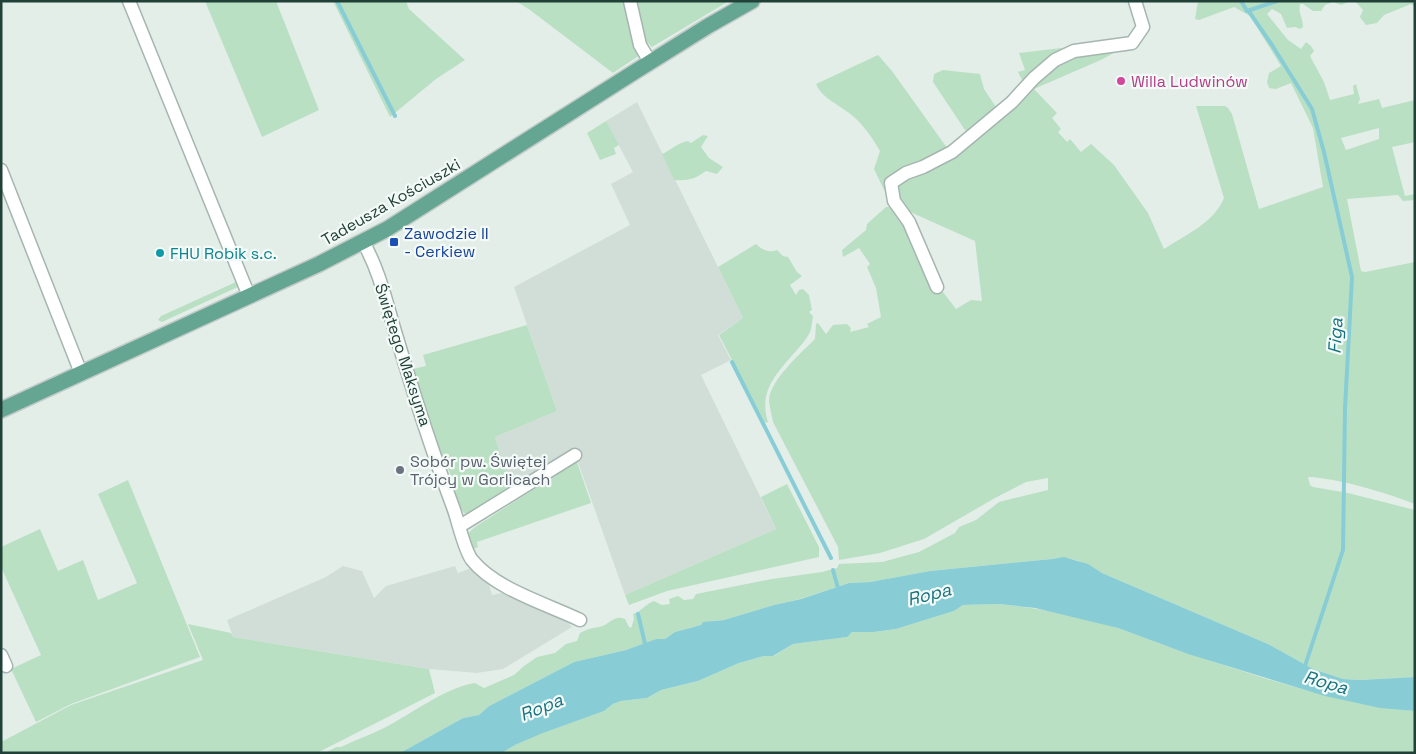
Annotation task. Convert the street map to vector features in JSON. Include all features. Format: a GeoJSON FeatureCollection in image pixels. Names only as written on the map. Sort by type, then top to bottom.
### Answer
{"type":"FeatureCollection","features":[{"type":"Feature","properties":{"kind":"main road","name":"Tadeusza Kościuszki"},"geometry":{"type":"LineString","coordinates":[[1,410],[363,242],[401,221],[650,62],[752,1]]}},
{"type":"Feature","properties":{"kind":"street"},"geometry":{"type":"LineString","coordinates":[[129,1],[249,296]]}},
{"type":"Feature","properties":{"kind":"street"},"geometry":{"type":"LineString","coordinates":[[630,1],[640,45],[650,62]]}},
{"type":"Feature","properties":{"kind":"street"},"geometry":{"type":"LineString","coordinates":[[937,288],[908,222],[894,201],[892,183],[906,173],[924,167],[952,152],[1012,102],[1034,78],[1055,60],[1074,51],[1132,43],[1143,27],[1135,1]]}},
{"type":"Feature","properties":{"kind":"street"},"geometry":{"type":"LineString","coordinates":[[1,170],[81,373]]}},
{"type":"Feature","properties":{"kind":"street","name":"Świętego Maksyma"},"geometry":{"type":"LineString","coordinates":[[363,242],[369,253],[386,300],[440,472],[467,551],[472,560],[487,574],[512,590],[580,620]]}},
{"type":"Feature","properties":{"kind":"street"},"geometry":{"type":"LineString","coordinates":[[460,526],[575,455]]}},
{"type":"Feature","properties":{"kind":"shaded area"},"geometry":{"type":"Polygon","coordinates":[[[637,102],[743,318],[718,335],[731,360],[701,375],[776,529],[625,595],[574,451],[569,450],[511,489],[495,437],[557,411],[514,287],[630,225],[611,184],[633,172],[606,121],[637,102]]]}},
{"type":"Feature","properties":{"kind":"shaded area"},"geometry":{"type":"Polygon","coordinates":[[[343,566],[362,571],[374,598],[386,586],[455,566],[458,573],[471,568],[488,581],[492,595],[501,593],[564,619],[572,627],[503,669],[477,673],[429,669],[233,637],[227,620],[326,577],[343,566]]]}},
{"type":"Feature","properties":{"kind":"green space"},"geometry":{"type":"Polygon","coordinates":[[[205,1],[276,1],[319,110],[262,137],[205,1]]]}},
{"type":"Feature","properties":{"kind":"green space"},"geometry":{"type":"Polygon","coordinates":[[[333,1],[406,1],[409,9],[465,60],[436,79],[390,117],[333,1]]]}},
{"type":"Feature","properties":{"kind":"green space"},"geometry":{"type":"Polygon","coordinates":[[[516,1],[628,1],[640,55],[613,73],[516,1]]]}},
{"type":"Feature","properties":{"kind":"green space"},"geometry":{"type":"Polygon","coordinates":[[[637,1],[729,1],[652,47],[646,41],[637,1]]]}},
{"type":"Feature","properties":{"kind":"green space"},"geometry":{"type":"Polygon","coordinates":[[[1198,1],[1351,1],[1341,5],[1333,2],[1325,5],[1321,11],[1313,11],[1300,4],[1303,27],[1300,29],[1295,27],[1287,28],[1281,14],[1272,9],[1267,14],[1288,40],[1301,49],[1306,42],[1311,46],[1314,51],[1310,56],[1324,82],[1330,100],[1354,94],[1353,86],[1356,84],[1360,99],[1358,104],[1379,99],[1382,108],[1415,100],[1415,142],[1392,147],[1405,196],[1415,194],[1415,200],[1403,201],[1398,195],[1347,199],[1361,271],[1365,272],[1415,262],[1415,504],[1362,487],[1333,480],[1308,477],[1310,485],[1313,487],[1348,493],[1415,510],[1415,677],[1343,679],[1313,669],[1268,644],[1102,573],[1084,563],[1072,559],[1059,558],[930,571],[870,582],[849,583],[800,599],[675,632],[665,639],[656,639],[626,650],[574,662],[489,706],[479,715],[463,718],[400,753],[325,753],[384,728],[452,690],[475,683],[484,688],[514,675],[537,657],[555,653],[566,644],[577,641],[580,633],[586,630],[602,626],[618,618],[625,619],[631,628],[634,619],[633,614],[654,601],[662,605],[670,604],[669,599],[678,596],[684,600],[693,599],[696,594],[772,579],[822,572],[837,568],[839,564],[882,562],[919,552],[955,533],[959,527],[976,520],[999,502],[1048,490],[1048,478],[1026,482],[924,539],[880,553],[839,560],[838,547],[773,422],[769,402],[771,391],[781,374],[815,339],[816,324],[818,323],[826,334],[833,325],[847,324],[851,328],[850,332],[869,327],[867,324],[881,317],[876,288],[867,267],[870,264],[859,248],[843,257],[842,250],[866,230],[867,224],[886,207],[893,206],[897,209],[933,291],[937,294],[943,292],[956,309],[971,300],[982,301],[975,241],[908,211],[900,203],[897,184],[944,161],[1039,77],[1073,55],[1124,47],[1103,59],[1034,89],[1057,113],[1052,118],[1061,129],[1058,132],[1067,142],[1070,139],[1081,152],[1091,144],[1114,165],[1148,213],[1164,249],[1206,221],[1213,215],[1224,198],[1196,106],[1225,106],[1232,114],[1259,209],[1323,187],[1313,128],[1291,83],[1276,89],[1269,88],[1267,82],[1269,73],[1281,66],[1250,16],[1234,7],[1199,20],[1195,19],[1198,1]],[[1379,128],[1341,138],[1346,150],[1379,139],[1379,128]]]}},
{"type":"Feature","properties":{"kind":"green space"},"geometry":{"type":"Polygon","coordinates":[[[1355,1],[1415,1],[1415,7],[1411,4],[1384,15],[1377,23],[1366,25],[1360,17],[1363,10],[1355,1]]]}},
{"type":"Feature","properties":{"kind":"green space"},"geometry":{"type":"Polygon","coordinates":[[[1070,47],[1023,82],[1018,72],[1025,70],[1019,53],[1070,47]]]}},
{"type":"Feature","properties":{"kind":"green space"},"geometry":{"type":"Polygon","coordinates":[[[878,55],[892,71],[950,152],[884,190],[874,169],[880,151],[875,142],[858,121],[827,98],[816,84],[878,55]]]}},
{"type":"Feature","properties":{"kind":"green space"},"geometry":{"type":"Polygon","coordinates":[[[943,70],[980,74],[984,89],[996,107],[967,133],[933,82],[934,74],[943,70]]]}},
{"type":"Feature","properties":{"kind":"green space"},"geometry":{"type":"Polygon","coordinates":[[[606,121],[619,145],[614,148],[616,154],[600,160],[587,133],[606,121]]]}},
{"type":"Feature","properties":{"kind":"green space"},"geometry":{"type":"Polygon","coordinates":[[[703,135],[708,136],[701,147],[709,158],[723,167],[717,174],[706,171],[691,179],[674,180],[662,154],[684,142],[688,141],[691,143],[703,135]]]}},
{"type":"Feature","properties":{"kind":"green space"},"geometry":{"type":"Polygon","coordinates":[[[756,244],[766,250],[777,250],[783,256],[788,257],[797,272],[802,276],[790,285],[796,295],[799,290],[803,289],[809,295],[812,310],[809,312],[813,316],[811,330],[807,337],[771,383],[765,401],[768,422],[765,423],[719,335],[743,318],[718,267],[756,244]]]}},
{"type":"Feature","properties":{"kind":"green space"},"geometry":{"type":"Polygon","coordinates":[[[238,281],[242,285],[162,322],[158,320],[161,316],[238,281]]]}},
{"type":"Feature","properties":{"kind":"green space"},"geometry":{"type":"Polygon","coordinates":[[[527,325],[557,411],[495,437],[511,488],[470,515],[464,513],[459,506],[451,488],[450,473],[442,456],[412,369],[426,366],[423,355],[527,325]]]}},
{"type":"Feature","properties":{"kind":"green space"},"geometry":{"type":"Polygon","coordinates":[[[577,462],[591,503],[477,542],[478,547],[473,549],[467,536],[471,530],[577,462]]]}},
{"type":"Feature","properties":{"kind":"green space"},"geometry":{"type":"Polygon","coordinates":[[[128,480],[200,657],[71,704],[36,722],[11,669],[41,655],[1,567],[1,547],[40,529],[58,571],[83,560],[98,600],[137,583],[98,494],[128,480]]]}},
{"type":"Feature","properties":{"kind":"green space"},"geometry":{"type":"Polygon","coordinates":[[[787,484],[819,547],[819,557],[667,591],[629,605],[625,595],[776,529],[761,497],[787,484]]]}},
{"type":"Feature","properties":{"kind":"green space"},"geometry":{"type":"Polygon","coordinates":[[[999,604],[1074,616],[1118,628],[1181,651],[1301,689],[1358,703],[1415,711],[1415,753],[502,753],[542,733],[604,711],[621,701],[647,698],[661,690],[698,681],[739,663],[764,656],[774,656],[793,644],[846,637],[852,632],[896,629],[954,611],[963,605],[999,604]]]}},
{"type":"Feature","properties":{"kind":"green space"},"geometry":{"type":"Polygon","coordinates":[[[188,624],[231,633],[233,637],[429,669],[435,693],[317,753],[1,753],[1,737],[3,741],[71,705],[203,660],[188,624]]]}},
{"type":"Feature","properties":{"kind":"water","name":"Ropa"},"geometry":{"type":"Polygon","coordinates":[[[1064,557],[1088,564],[1102,573],[1268,644],[1313,669],[1343,679],[1415,677],[1415,711],[1380,708],[1325,696],[1188,654],[1118,628],[1035,608],[999,604],[963,605],[954,611],[896,629],[852,632],[847,637],[793,644],[773,656],[764,656],[739,663],[698,681],[661,690],[647,698],[621,701],[604,711],[543,733],[502,753],[400,753],[463,718],[479,715],[489,706],[574,662],[626,650],[656,639],[665,639],[675,632],[701,625],[703,622],[724,620],[801,599],[849,583],[870,582],[930,571],[1064,557]]]}},
{"type":"Feature","properties":{"kind":"waterway"},"geometry":{"type":"LineString","coordinates":[[337,1],[395,116]]}},
{"type":"Feature","properties":{"kind":"waterway"},"geometry":{"type":"LineString","coordinates":[[1241,1],[1247,11],[1277,1]]}},
{"type":"Feature","properties":{"kind":"waterway","name":"Figa"},"geometry":{"type":"LineString","coordinates":[[1250,13],[1312,109],[1324,152],[1352,277],[1345,408],[1343,550],[1304,669]]}},
{"type":"Feature","properties":{"kind":"waterway"},"geometry":{"type":"LineString","coordinates":[[732,362],[831,558]]}},
{"type":"Feature","properties":{"kind":"waterway"},"geometry":{"type":"LineString","coordinates":[[833,570],[839,592]]}},
{"type":"Feature","properties":{"kind":"waterway"},"geometry":{"type":"LineString","coordinates":[[638,614],[646,648]]}},
{"type":"Feature","properties":{"kind":"place","name":"Willa Ludwinów"},"geometry":{"type":"Point","coordinates":[1121,81]}},
{"type":"Feature","properties":{"kind":"place","name":"Zawodzie II - Cerkiew"},"geometry":{"type":"Point","coordinates":[394,242]}},
{"type":"Feature","properties":{"kind":"place","name":"FHU Robik s.c."},"geometry":{"type":"Point","coordinates":[160,253]}},
{"type":"Feature","properties":{"kind":"place","name":"Sobór pw. Świętej Trójcy w Gorlicach"},"geometry":{"type":"Point","coordinates":[400,470]}}]}
